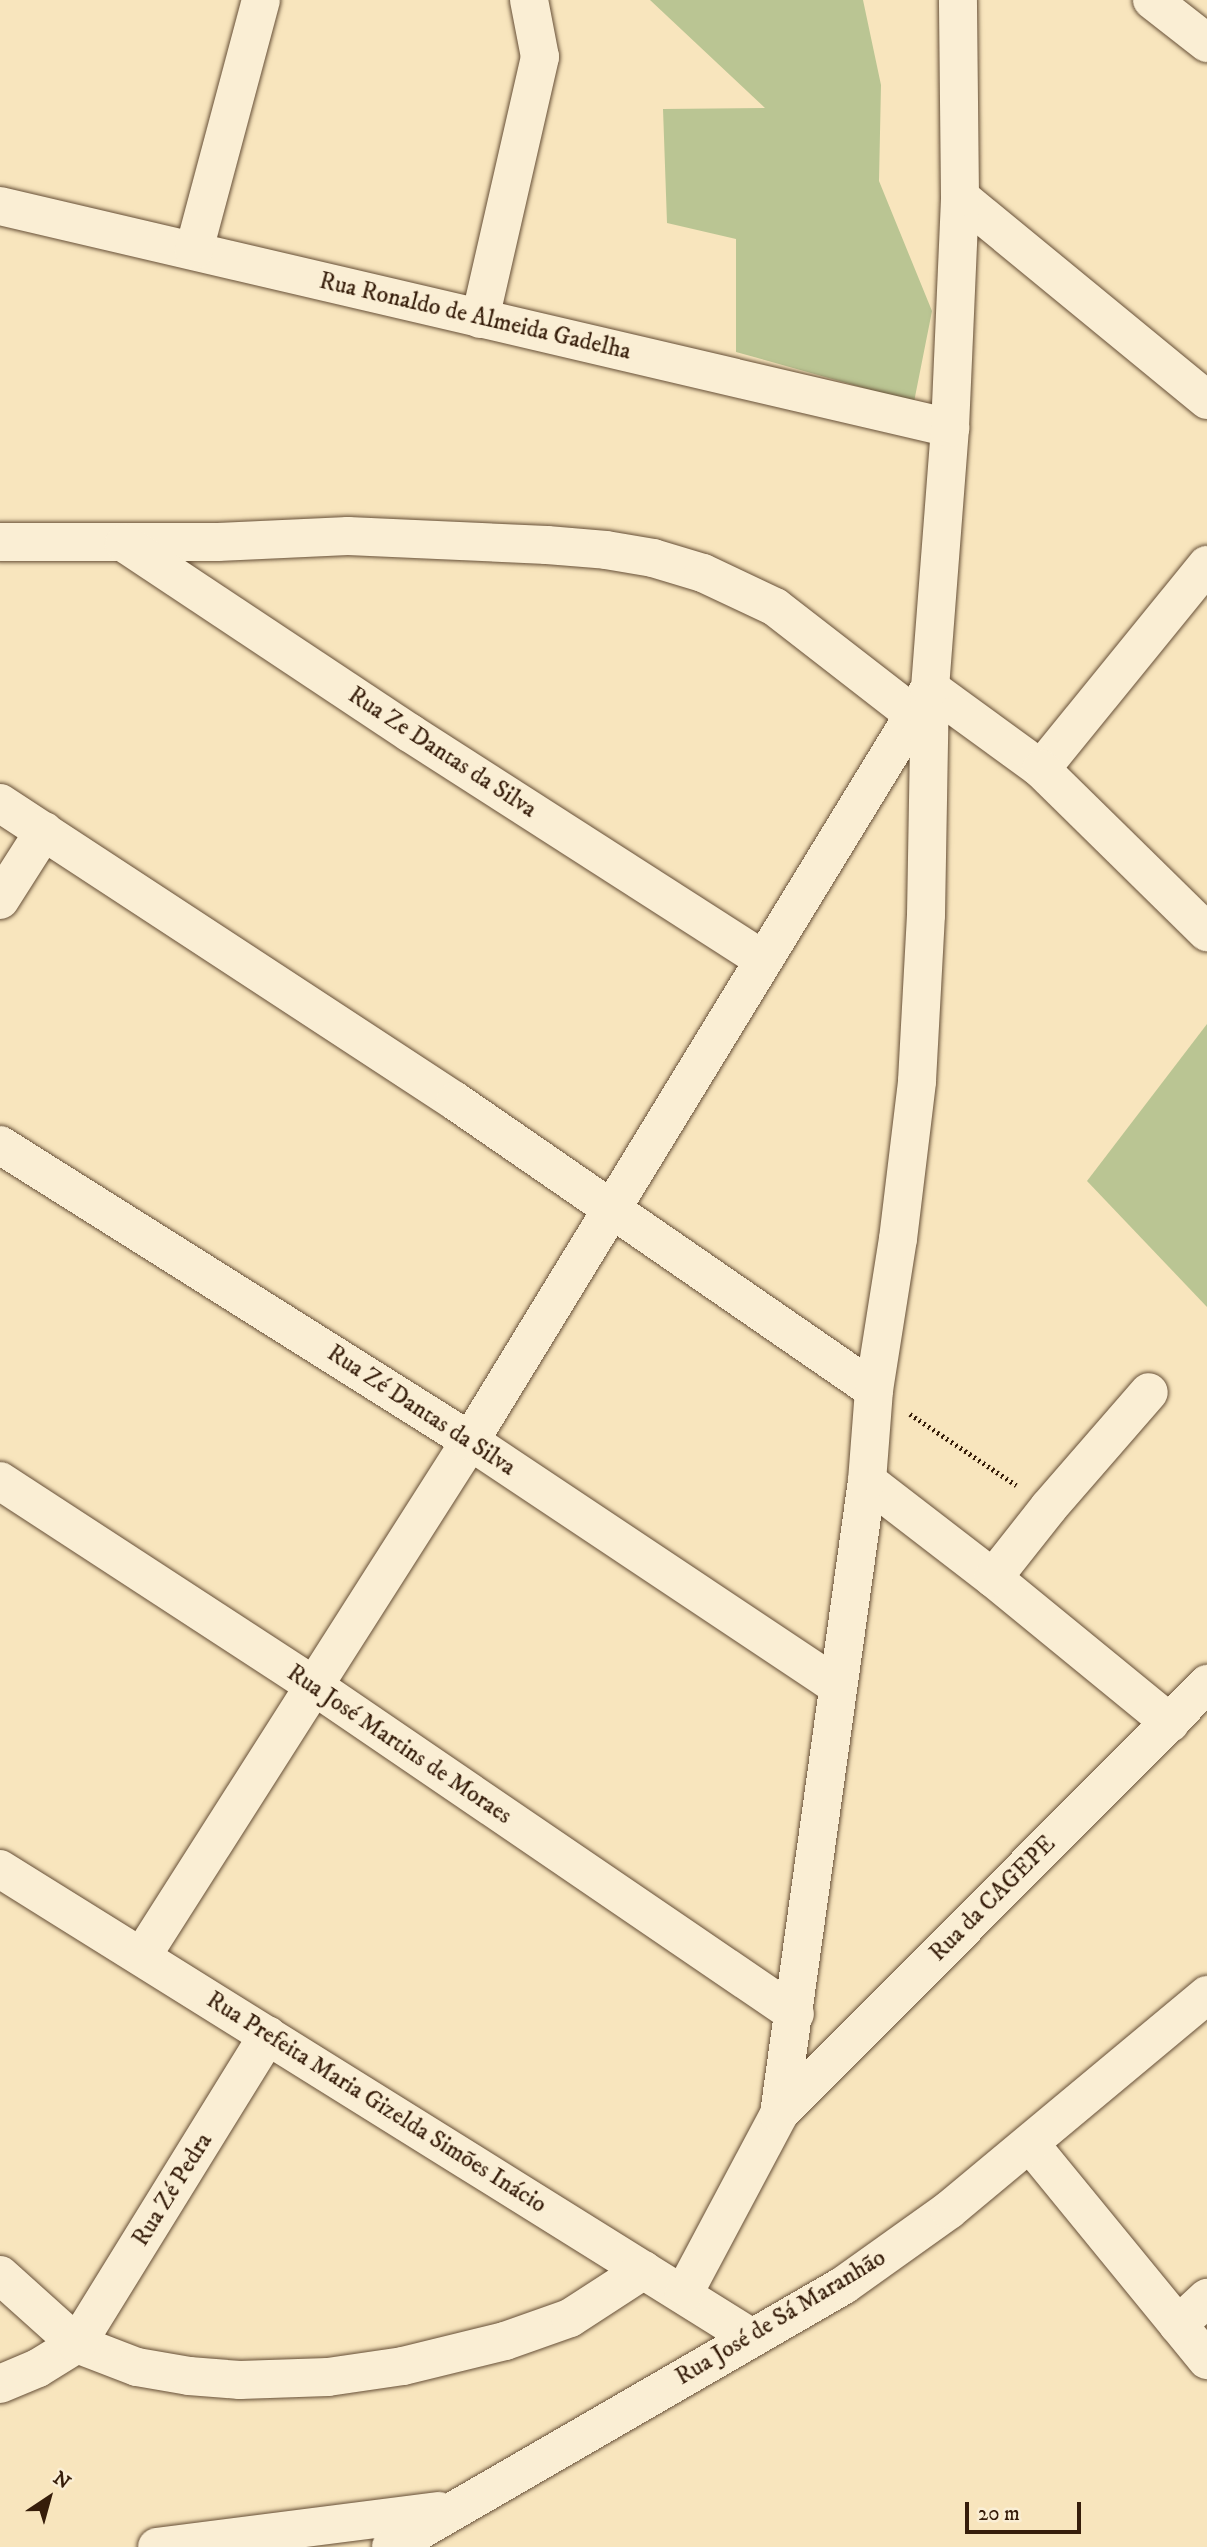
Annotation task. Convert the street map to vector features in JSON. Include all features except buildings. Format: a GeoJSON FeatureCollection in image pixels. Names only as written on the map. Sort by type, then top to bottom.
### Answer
{"type":"FeatureCollection","features":[{"type":"Feature","properties":{"kind":"street"},"geometry":{"type":"LineString","coordinates":[[194,250],[261,0]]}},
{"type":"Feature","properties":{"kind":"street"},"geometry":{"type":"LineString","coordinates":[[480,319],[540,57],[529,0]]}},
{"type":"Feature","properties":{"kind":"street"},"geometry":{"type":"LineString","coordinates":[[684,2293],[779,2114],[867,1481],[874,1390],[898,1239],[917,1082],[926,915],[922,701],[950,428],[960,197],[958,0]]}},
{"type":"Feature","properties":{"kind":"street"},"geometry":{"type":"LineString","coordinates":[[1152,0],[1207,43]]}},
{"type":"Feature","properties":{"kind":"street"},"geometry":{"type":"LineString","coordinates":[[960,197],[1207,400]]}},
{"type":"Feature","properties":{"kind":"street","name":"Rua Ronaldo de Almeida Gadelha"},"geometry":{"type":"LineString","coordinates":[[0,206],[950,428]]}},
{"type":"Feature","properties":{"kind":"street"},"geometry":{"type":"LineString","coordinates":[[0,542],[124,543],[348,536],[583,548],[653,558],[703,573],[775,607],[922,701],[1041,769],[1207,932]]}},
{"type":"Feature","properties":{"kind":"street","name":"Rua Ze Dantas da Silva"},"geometry":{"type":"LineString","coordinates":[[124,543],[410,733],[762,959]]}},
{"type":"Feature","properties":{"kind":"street"},"geometry":{"type":"LineString","coordinates":[[1041,769],[1207,565]]}},
{"type":"Feature","properties":{"kind":"street"},"geometry":{"type":"LineString","coordinates":[[142,1956],[470,1441],[610,1207],[922,701]]}},
{"type":"Feature","properties":{"kind":"street"},"geometry":{"type":"LineString","coordinates":[[0,803],[610,1207],[874,1390]]}},
{"type":"Feature","properties":{"kind":"street"},"geometry":{"type":"LineString","coordinates":[[0,900],[44,831]]}},
{"type":"Feature","properties":{"kind":"street","name":"Rua Zé Dantas da Silva"},"geometry":{"type":"LineString","coordinates":[[0,1145],[470,1441],[838,1686]]}},
{"type":"Feature","properties":{"kind":"street"},"geometry":{"type":"LineString","coordinates":[[993,1578],[1049,1507],[1149,1392]]}},
{"type":"Feature","properties":{"kind":"street"},"geometry":{"type":"LineString","coordinates":[[867,1481],[993,1578],[1170,1723]]}},
{"type":"Feature","properties":{"kind":"street","name":"Rua José Martins de Moraes"},"geometry":{"type":"LineString","coordinates":[[0,1482],[314,1686],[795,2014]]}},
{"type":"Feature","properties":{"kind":"street","name":"Rua da CAGEPE"},"geometry":{"type":"LineString","coordinates":[[779,2114],[1207,1685]]}},
{"type":"Feature","properties":{"kind":"street","name":"Rua Prefeita Maria Gizelda Simões Inácio"},"geometry":{"type":"LineString","coordinates":[[3,1862],[142,1956],[752,2337]]}},
{"type":"Feature","properties":{"kind":"street","name":"Rua José de Sá Maranhão"},"geometry":{"type":"LineString","coordinates":[[391,2547],[844,2285],[950,2210],[1031,2145],[1207,1995]]}},
{"type":"Feature","properties":{"kind":"street","name":"Rua Zé Pedra"},"geometry":{"type":"LineString","coordinates":[[77,2344],[268,2035]]}},
{"type":"Feature","properties":{"kind":"street"},"geometry":{"type":"LineString","coordinates":[[1031,2145],[1207,2360]]}},
{"type":"Feature","properties":{"kind":"street"},"geometry":{"type":"LineString","coordinates":[[0,2274],[77,2344],[137,2367],[189,2376],[240,2380],[328,2377],[403,2366],[505,2342],[570,2318],[644,2270]]}},
{"type":"Feature","properties":{"kind":"street"},"geometry":{"type":"LineString","coordinates":[[1178,2325],[1207,2298]]}},
{"type":"Feature","properties":{"kind":"street"},"geometry":{"type":"LineString","coordinates":[[0,2384],[38,2368],[77,2344]]}},
{"type":"Feature","properties":{"kind":"street"},"geometry":{"type":"LineString","coordinates":[[157,2547],[455,2509]]}},
{"type":"Feature","properties":{"kind":"path"},"geometry":{"type":"LineString","coordinates":[[874,1390],[1049,1507]]}},
{"type":"Feature","properties":{"kind":"green space"},"geometry":{"type":"Polygon","coordinates":[[[650,0],[863,0],[881,85],[879,181],[932,311],[914,402],[736,352],[736,239],[667,223],[663,109],[765,108],[650,0]]]}},
{"type":"Feature","properties":{"kind":"green space"},"geometry":{"type":"Polygon","coordinates":[[[1207,1024],[1207,1307],[1087,1181],[1207,1024]]]}}]}
